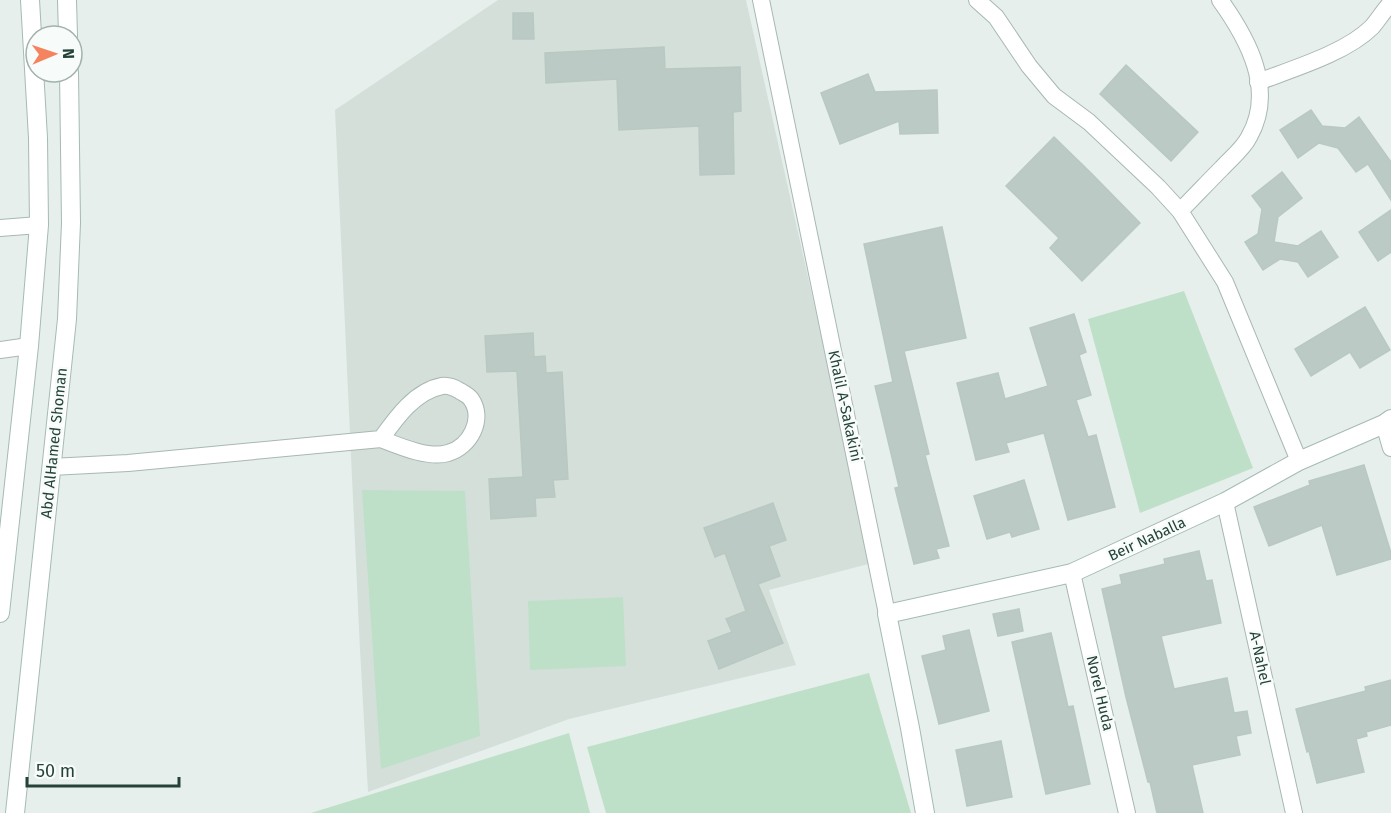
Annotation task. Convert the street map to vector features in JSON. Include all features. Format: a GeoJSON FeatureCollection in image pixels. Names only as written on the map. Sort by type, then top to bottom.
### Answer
{"type":"FeatureCollection","features":[{"type":"Feature","properties":{"kind":"main road"},"geometry":{"type":"LineString","coordinates":[[0,613],[29,346],[39,225],[38,138],[30,0]]}},
{"type":"Feature","properties":{"kind":"main road"},"geometry":{"type":"LineString","coordinates":[[66,0],[67,24]]}},
{"type":"Feature","properties":{"kind":"main road","name":"Abd AlHamed Shoman"},"geometry":{"type":"LineString","coordinates":[[17,810],[67,319],[71,223],[69,84]]}},
{"type":"Feature","properties":{"kind":"main road","name":"Beir Naballa"},"geometry":{"type":"LineString","coordinates":[[887,614],[1072,573],[1225,502],[1299,461],[1387,422]]}},
{"type":"Feature","properties":{"kind":"main road","name":"Khalil A-Sakakini"},"geometry":{"type":"LineString","coordinates":[[887,614],[926,813]]}},
{"type":"Feature","properties":{"kind":"street","name":"Khalil A-Sakakini"},"geometry":{"type":"LineString","coordinates":[[761,0],[887,614]]}},
{"type":"Feature","properties":{"kind":"street"},"geometry":{"type":"LineString","coordinates":[[977,0],[996,17],[1029,66],[1054,96],[1089,122],[1158,187],[1179,211],[1225,282],[1299,461]]}},
{"type":"Feature","properties":{"kind":"street"},"geometry":{"type":"LineString","coordinates":[[1179,211],[1249,138],[1258,109],[1257,69],[1248,45],[1220,0]]}},
{"type":"Feature","properties":{"kind":"street"},"geometry":{"type":"LineString","coordinates":[[1258,82],[1332,53],[1357,39],[1371,27],[1389,5]]}},
{"type":"Feature","properties":{"kind":"street"},"geometry":{"type":"LineString","coordinates":[[0,228],[39,225]]}},
{"type":"Feature","properties":{"kind":"street"},"geometry":{"type":"LineString","coordinates":[[0,350],[29,346]]}},
{"type":"Feature","properties":{"kind":"street"},"geometry":{"type":"LineString","coordinates":[[51,467],[128,463],[381,439],[428,454],[448,453],[466,443],[476,428],[477,412],[470,397],[456,388],[444,386],[426,393],[409,404],[381,439]]}},
{"type":"Feature","properties":{"kind":"street"},"geometry":{"type":"LineString","coordinates":[[1387,422],[1391,448]]}},
{"type":"Feature","properties":{"kind":"street","name":"A-Nahel"},"geometry":{"type":"LineString","coordinates":[[1225,502],[1294,813]]}},
{"type":"Feature","properties":{"kind":"street","name":"Norel Huda"},"geometry":{"type":"LineString","coordinates":[[1072,573],[1127,813]]}},
{"type":"Feature","properties":{"kind":"shaded area"},"geometry":{"type":"Polygon","coordinates":[[[498,0],[746,0],[872,563],[769,590],[796,665],[569,719],[368,792],[335,110],[498,0]]]}},
{"type":"Feature","properties":{"kind":"green space"},"geometry":{"type":"Polygon","coordinates":[[[1184,291],[1253,468],[1140,513],[1088,319],[1184,291]]]}},
{"type":"Feature","properties":{"kind":"green space"},"geometry":{"type":"Polygon","coordinates":[[[362,490],[465,491],[480,736],[381,769],[362,490]]]}},
{"type":"Feature","properties":{"kind":"green space"},"geometry":{"type":"Polygon","coordinates":[[[623,597],[626,666],[530,670],[528,601],[623,597]]]}},
{"type":"Feature","properties":{"kind":"green space"},"geometry":{"type":"Polygon","coordinates":[[[869,673],[911,813],[606,813],[587,747],[869,673]]]}},
{"type":"Feature","properties":{"kind":"green space"},"geometry":{"type":"Polygon","coordinates":[[[569,733],[590,813],[311,813],[569,733]]]}},
{"type":"Feature","properties":{"kind":"building"},"geometry":{"type":"Polygon","coordinates":[[[513,13],[533,13],[534,39],[513,39],[513,13]]]}},
{"type":"Feature","properties":{"kind":"building"},"geometry":{"type":"Polygon","coordinates":[[[664,47],[665,69],[740,67],[741,111],[733,112],[734,174],[700,175],[699,126],[619,130],[617,79],[546,83],[545,53],[664,47]]]}},
{"type":"Feature","properties":{"kind":"building"},"geometry":{"type":"Polygon","coordinates":[[[1126,65],[1198,132],[1171,161],[1100,94],[1126,65]]]}},
{"type":"Feature","properties":{"kind":"building"},"geometry":{"type":"Polygon","coordinates":[[[868,74],[875,92],[937,90],[938,133],[900,134],[899,121],[840,144],[821,93],[868,74]]]}},
{"type":"Feature","properties":{"kind":"building"},"geometry":{"type":"Polygon","coordinates":[[[1311,110],[1322,126],[1345,128],[1359,117],[1391,162],[1391,200],[1368,164],[1356,172],[1338,148],[1319,143],[1298,158],[1280,130],[1311,110]]]}},
{"type":"Feature","properties":{"kind":"building"},"geometry":{"type":"Polygon","coordinates":[[[1054,137],[1140,223],[1082,281],[1050,248],[1059,238],[1006,186],[1054,137]]]}},
{"type":"Feature","properties":{"kind":"building"},"geometry":{"type":"Polygon","coordinates":[[[1282,172],[1302,198],[1278,217],[1274,242],[1298,246],[1321,231],[1338,257],[1308,277],[1298,262],[1280,259],[1263,270],[1245,242],[1258,234],[1262,209],[1252,196],[1282,172]]]}},
{"type":"Feature","properties":{"kind":"building"},"geometry":{"type":"Polygon","coordinates":[[[1391,210],[1391,252],[1378,261],[1359,232],[1391,210]]]}},
{"type":"Feature","properties":{"kind":"building"},"geometry":{"type":"Polygon","coordinates":[[[942,227],[966,338],[904,351],[929,454],[925,455],[949,546],[936,549],[939,558],[914,564],[895,488],[899,487],[875,386],[893,382],[864,244],[942,227]]]}},
{"type":"Feature","properties":{"kind":"building"},"geometry":{"type":"Polygon","coordinates":[[[1365,307],[1390,350],[1360,368],[1350,352],[1311,376],[1295,349],[1365,307]]]}},
{"type":"Feature","properties":{"kind":"building"},"geometry":{"type":"Polygon","coordinates":[[[1074,314],[1086,352],[1079,355],[1091,395],[1076,400],[1088,437],[1096,435],[1115,507],[1068,520],[1044,433],[1006,443],[1009,452],[976,460],[957,383],[998,373],[1005,399],[1048,386],[1030,328],[1074,314]]]}},
{"type":"Feature","properties":{"kind":"building"},"geometry":{"type":"Polygon","coordinates":[[[533,333],[534,357],[545,356],[546,373],[562,372],[568,479],[553,480],[555,497],[535,498],[536,516],[491,519],[489,479],[523,477],[517,371],[487,372],[485,336],[533,333]]]}},
{"type":"Feature","properties":{"kind":"building"},"geometry":{"type":"Polygon","coordinates":[[[1364,465],[1391,559],[1337,575],[1322,525],[1269,546],[1254,507],[1310,485],[1309,481],[1364,465]]]}},
{"type":"Feature","properties":{"kind":"building"},"geometry":{"type":"Polygon","coordinates":[[[1024,480],[1039,529],[1012,537],[1010,532],[987,539],[974,496],[1024,480]]]}},
{"type":"Feature","properties":{"kind":"building"},"geometry":{"type":"Polygon","coordinates":[[[773,503],[786,540],[769,546],[780,576],[758,584],[783,643],[719,669],[708,641],[732,632],[726,619],[746,611],[725,553],[715,557],[704,528],[773,503]]]}},
{"type":"Feature","properties":{"kind":"building"},"geometry":{"type":"Polygon","coordinates":[[[1199,551],[1206,581],[1212,580],[1221,623],[1161,636],[1174,689],[1227,678],[1234,713],[1247,711],[1251,733],[1236,736],[1240,755],[1192,765],[1203,813],[1157,813],[1126,697],[1102,589],[1122,584],[1120,575],[1165,564],[1164,559],[1199,551]]]}},
{"type":"Feature","properties":{"kind":"building"},"geometry":{"type":"Polygon","coordinates":[[[1019,609],[1023,631],[998,636],[993,614],[1019,609]]]}},
{"type":"Feature","properties":{"kind":"building"},"geometry":{"type":"Polygon","coordinates":[[[969,630],[989,711],[939,724],[922,656],[946,650],[943,636],[969,630]]]}},
{"type":"Feature","properties":{"kind":"building"},"geometry":{"type":"Polygon","coordinates":[[[1051,633],[1068,707],[1073,706],[1090,784],[1046,794],[1012,642],[1051,633]]]}},
{"type":"Feature","properties":{"kind":"building"},"geometry":{"type":"Polygon","coordinates":[[[1391,680],[1391,725],[1366,732],[1367,736],[1356,739],[1364,772],[1317,783],[1296,709],[1366,691],[1365,687],[1391,680]]]}},
{"type":"Feature","properties":{"kind":"building"},"geometry":{"type":"Polygon","coordinates":[[[1001,741],[1012,797],[967,806],[956,750],[1001,741]]]}}]}
